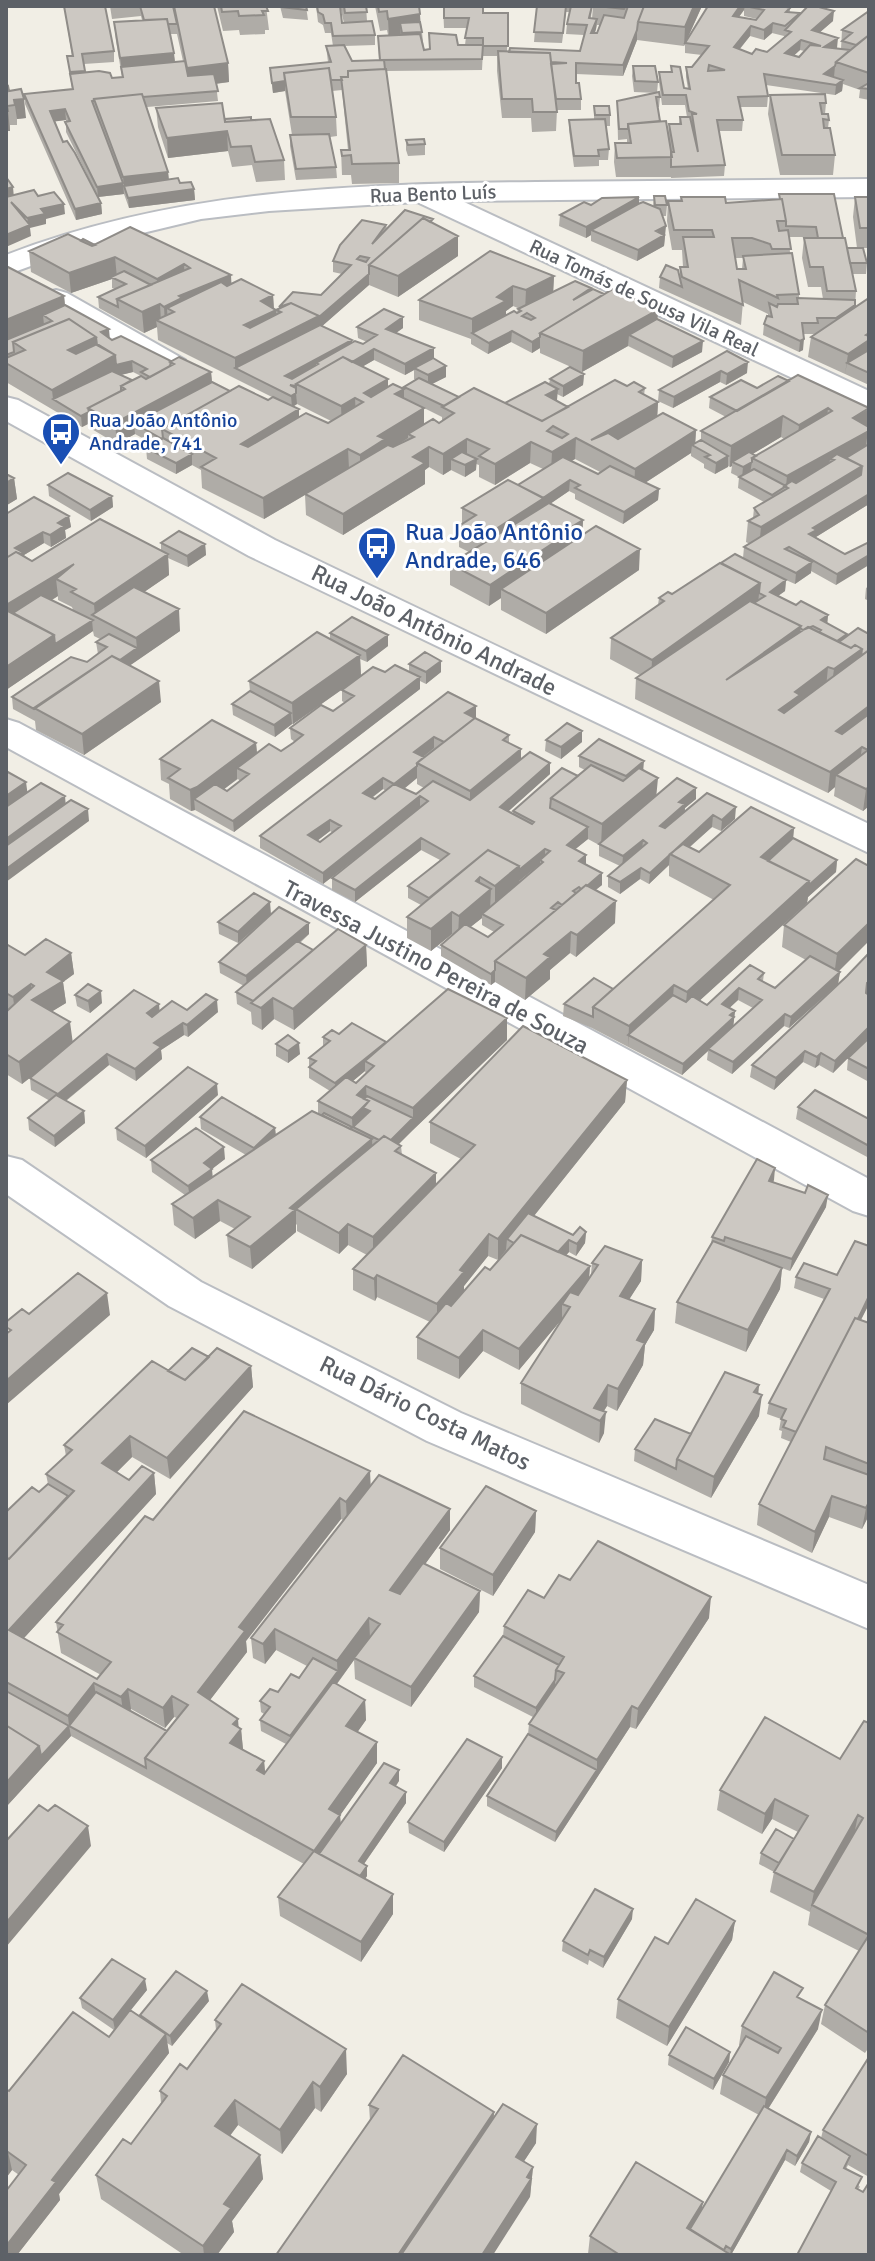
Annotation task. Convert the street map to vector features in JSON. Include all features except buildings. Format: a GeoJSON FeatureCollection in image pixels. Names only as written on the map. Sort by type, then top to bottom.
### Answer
{"type":"FeatureCollection","features":[{"type":"Feature","properties":{"kind":"street","name":"Rua Bento Luís"},"geometry":{"type":"LineString","coordinates":[[6,269],[95,231],[157,218],[291,202],[419,192],[869,188]]}},
{"type":"Feature","properties":{"kind":"street","name":"Rua Tomás de Sousa Vila Real"},"geometry":{"type":"LineString","coordinates":[[419,192],[869,404]]}},
{"type":"Feature","properties":{"kind":"street"},"geometry":{"type":"LineString","coordinates":[[6,269],[193,378]]}},
{"type":"Feature","properties":{"kind":"street","name":"Rua João Antônio Andrade"},"geometry":{"type":"LineString","coordinates":[[6,407],[262,548],[869,840]]}},
{"type":"Feature","properties":{"kind":"street","name":"Travessa Justino Pereira de Souza"},"geometry":{"type":"LineString","coordinates":[[6,731],[869,1199]]}},
{"type":"Feature","properties":{"kind":"street","name":"Rua Dário Costa Matos"},"geometry":{"type":"LineString","coordinates":[[6,1172],[185,1294],[444,1427],[869,1608]]}},
{"type":"Feature","properties":{"kind":"place","name":"Rua João Antônio Andrade, 741"},"geometry":{"type":"Point","coordinates":[61,466]}},
{"type":"Feature","properties":{"kind":"place","name":"Rua João Antônio Andrade, 646"},"geometry":{"type":"Point","coordinates":[377,580]}}]}
